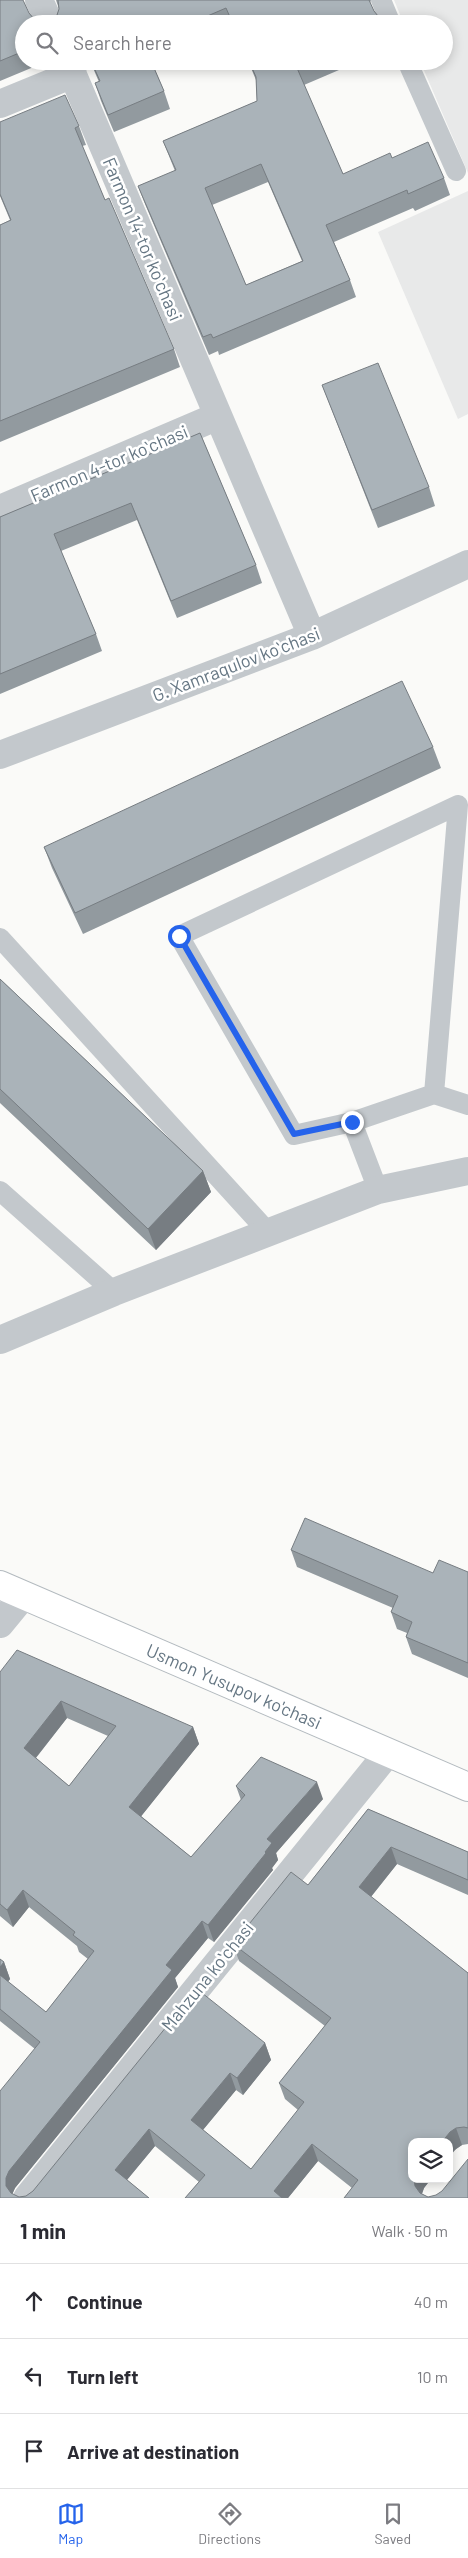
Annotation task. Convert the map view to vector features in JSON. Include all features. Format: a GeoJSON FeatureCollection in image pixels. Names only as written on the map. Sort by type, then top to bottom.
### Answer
{"type":"FeatureCollection","features":[{"type":"Feature","properties":{"kind":"main road","name":"Usmon Yusupov ko'chasi"},"geometry":{"type":"LineString","coordinates":[[11,1590],[387,1754],[468,1787]]}},
{"type":"Feature","properties":{"kind":"street"},"geometry":{"type":"LineString","coordinates":[[39,0],[46,15]]}},
{"type":"Feature","properties":{"kind":"street"},"geometry":{"type":"LineString","coordinates":[[0,104],[64,70]]}},
{"type":"Feature","properties":{"kind":"street","name":"Farmon 14-tor koʻchasi"},"geometry":{"type":"LineString","coordinates":[[71,70],[312,636]]}},
{"type":"Feature","properties":{"kind":"street","name":"Farmon 4-tor koʻchasi"},"geometry":{"type":"LineString","coordinates":[[0,509],[218,416]]}},
{"type":"Feature","properties":{"kind":"street","name":"G. Xamraqulov koʻchasi"},"geometry":{"type":"LineString","coordinates":[[0,755],[312,636],[468,564]]}},
{"type":"Feature","properties":{"kind":"street"},"geometry":{"type":"LineString","coordinates":[[0,1340],[114,1292],[378,1190],[468,1171]]}},
{"type":"Feature","properties":{"kind":"street"},"geometry":{"type":"LineString","coordinates":[[0,1624],[11,1590]]}},
{"type":"Feature","properties":{"kind":"street","name":"Mahzuna koʻchasi"},"geometry":{"type":"LineString","coordinates":[[27,2198],[387,1754]]}},
{"type":"Feature","properties":{"kind":"lane"},"geometry":{"type":"LineString","coordinates":[[381,0],[387,15]]}},
{"type":"Feature","properties":{"kind":"lane"},"geometry":{"type":"LineString","coordinates":[[412,70],[456,171]]}},
{"type":"Feature","properties":{"kind":"lane"},"geometry":{"type":"LineString","coordinates":[[434,1094],[458,805],[179,936],[294,1134],[352,1122],[434,1094],[468,1105]]}},
{"type":"Feature","properties":{"kind":"lane"},"geometry":{"type":"LineString","coordinates":[[0,938],[268,1232]]}},
{"type":"Feature","properties":{"kind":"lane"},"geometry":{"type":"LineString","coordinates":[[352,1122],[378,1190]]}},
{"type":"Feature","properties":{"kind":"lane"},"geometry":{"type":"LineString","coordinates":[[0,1191],[114,1292]]}},
{"type":"Feature","properties":{"kind":"shaded area"},"geometry":{"type":"Polygon","coordinates":[[[394,0],[468,0],[468,173],[424,70],[453,70],[453,15],[400,15],[394,0]]]}},
{"type":"Feature","properties":{"kind":"shaded area"},"geometry":{"type":"Polygon","coordinates":[[[468,191],[468,414],[458,419],[378,232],[468,191]]]}},
{"type":"Feature","properties":{"kind":"building"},"geometry":{"type":"Polygon","coordinates":[[[0,0],[23,0],[31,15],[15,15],[15,55],[0,61],[0,0]]]}},
{"type":"Feature","properties":{"kind":"building"},"geometry":{"type":"Polygon","coordinates":[[[58,0],[369,0],[377,15],[229,15],[226,8],[210,15],[57,15],[59,9],[58,0]]]}},
{"type":"Feature","properties":{"kind":"building"},"geometry":{"type":"Polygon","coordinates":[[[95,70],[155,70],[164,91],[108,115],[95,83],[100,81],[95,70]]]}},
{"type":"Feature","properties":{"kind":"building"},"geometry":{"type":"Polygon","coordinates":[[[253,70],[298,70],[343,174],[390,153],[392,158],[428,142],[444,178],[408,194],[407,190],[326,225],[350,280],[213,338],[211,334],[203,337],[138,186],[176,170],[163,141],[257,101],[256,77],[253,70]],[[261,164],[205,188],[246,285],[303,261],[261,164]]]}},
{"type":"Feature","properties":{"kind":"building"},"geometry":{"type":"Polygon","coordinates":[[[65,95],[79,126],[75,128],[105,200],[109,198],[174,349],[0,421],[0,225],[11,220],[0,194],[0,122],[65,95]]]}},
{"type":"Feature","properties":{"kind":"building"},"geometry":{"type":"Polygon","coordinates":[[[378,363],[429,487],[372,510],[322,385],[378,363]]]}},
{"type":"Feature","properties":{"kind":"building"},"geometry":{"type":"Polygon","coordinates":[[[200,433],[256,565],[171,601],[131,503],[54,534],[96,634],[0,674],[0,517],[200,433]]]}},
{"type":"Feature","properties":{"kind":"building"},"geometry":{"type":"Polygon","coordinates":[[[402,681],[433,747],[75,913],[44,847],[402,681]]]}},
{"type":"Feature","properties":{"kind":"building"},"geometry":{"type":"Polygon","coordinates":[[[0,979],[203,1171],[148,1229],[0,1089],[0,979]]]}},
{"type":"Feature","properties":{"kind":"building"},"geometry":{"type":"Polygon","coordinates":[[[305,1518],[433,1573],[439,1560],[468,1572],[468,1663],[406,1637],[412,1622],[391,1612],[398,1596],[291,1550],[305,1518]]]}},
{"type":"Feature","properties":{"kind":"building"},"geometry":{"type":"Polygon","coordinates":[[[17,1650],[193,1727],[129,1807],[191,1857],[245,1795],[236,1786],[261,1757],[317,1782],[267,1839],[272,1843],[266,1853],[208,1925],[202,1921],[166,1965],[172,1970],[9,2171],[6,2178],[6,2186],[11,2193],[19,2197],[26,2196],[33,2191],[197,1989],[265,2043],[237,2078],[230,2073],[191,2120],[251,2169],[304,2102],[279,2083],[331,2018],[233,1944],[291,1872],[308,1885],[368,1809],[468,1852],[468,1880],[391,1847],[359,1887],[468,1973],[468,2128],[456,2128],[445,2138],[408,2138],[408,2183],[415,2183],[420,2193],[428,2197],[436,2195],[448,2183],[453,2183],[453,2177],[468,2159],[468,2198],[344,2198],[358,2180],[312,2144],[274,2191],[282,2198],[185,2198],[205,2175],[149,2129],[115,2170],[149,2198],[0,2198],[0,2091],[40,2042],[0,2009],[0,1975],[46,2012],[94,1951],[73,1935],[75,1932],[23,1890],[7,1910],[0,1904],[0,1672],[17,1650]],[[61,1701],[24,1748],[69,1786],[116,1726],[61,1701]]]}},
{"type":"Feature","properties":{"kind":"building"},"geometry":{"type":"Polygon","coordinates":[[[0,1959],[4,1962],[0,1967],[0,1959]]]}},
{"type":"Feature","properties":{"kind":"route"},"geometry":{"type":"LineString","coordinates":[[179,936],[294,1134],[352,1122]]}}]}
